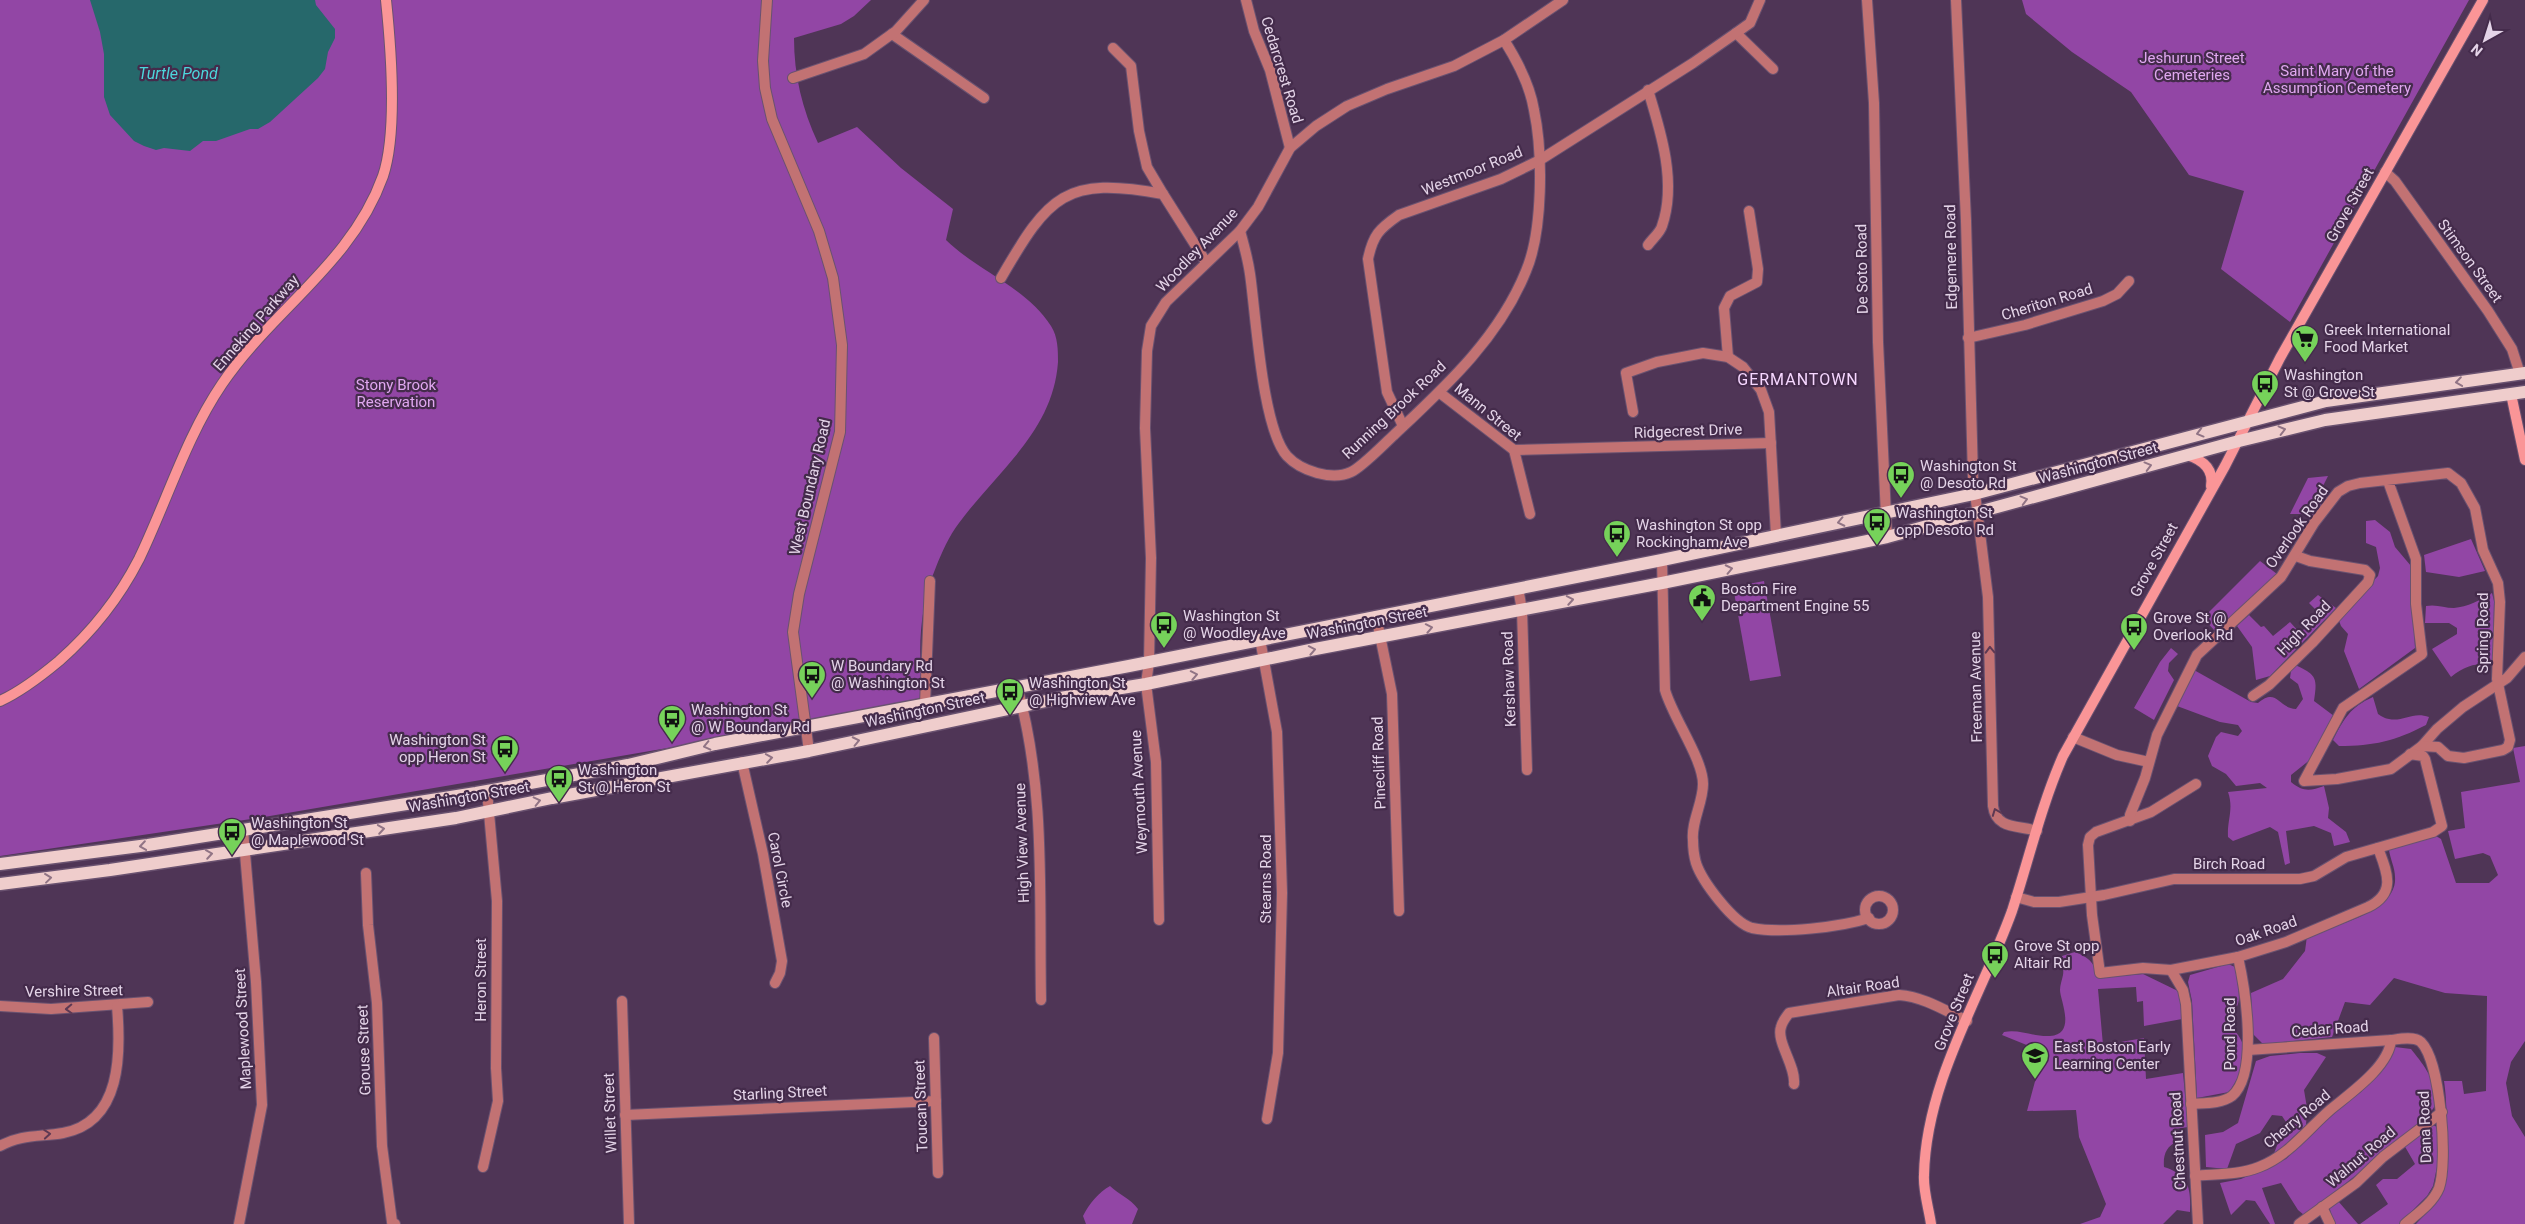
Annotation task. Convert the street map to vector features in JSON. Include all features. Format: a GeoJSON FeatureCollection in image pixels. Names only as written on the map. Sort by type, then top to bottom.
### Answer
{"type":"FeatureCollection","features":[{"type":"Feature","properties":{"kind":"main road","name":"Enneking Parkway"},"geometry":{"type":"LineString","coordinates":[[0,701],[44,674],[84,638],[116,597],[138,559],[185,454],[222,384],[278,317],[340,253],[368,211],[390,151],[391,84],[386,0]]}},
{"type":"Feature","properties":{"kind":"main road","name":"Grove Street"},"geometry":{"type":"LineString","coordinates":[[1931,1224],[1924,1178],[1926,1144],[1932,1114],[2016,897],[2054,777],[2073,737],[2225,466],[2235,442],[2483,0]]}},
{"type":"Feature","properties":{"kind":"main road","name":"Washington Street"},"geometry":{"type":"LineString","coordinates":[[0,864],[148,845],[487,791],[1662,560],[1974,494],[2339,398],[2518,374]]}},
{"type":"Feature","properties":{"kind":"main road"},"geometry":{"type":"LineString","coordinates":[[2518,374],[2525,460]]}},
{"type":"Feature","properties":{"kind":"main road","name":"Washington Street"},"geometry":{"type":"LineString","coordinates":[[0,884],[110,870],[489,812],[552,798],[809,751],[1022,706],[1264,661],[1310,650],[1662,583],[1886,537],[2235,442],[2344,417],[2520,393]]}},
{"type":"Feature","properties":{"kind":"main road"},"geometry":{"type":"LineString","coordinates":[[2187,456],[2202,462],[2209,469],[2212,479],[2210,490]]}},
{"type":"Feature","properties":{"kind":"street","name":"West Boundary Road"},"geometry":{"type":"LineString","coordinates":[[767,0],[763,61],[767,96],[772,119],[819,231],[833,278],[842,345],[840,432],[799,594],[793,632],[809,751]]}},
{"type":"Feature","properties":{"kind":"street"},"geometry":{"type":"LineString","coordinates":[[793,78],[864,54],[892,34],[924,0]]}},
{"type":"Feature","properties":{"kind":"street","name":"Cedarcrest Road"},"geometry":{"type":"LineString","coordinates":[[1246,0],[1254,31],[1270,70],[1290,148]]}},
{"type":"Feature","properties":{"kind":"street","name":"Woodley Avenue"},"geometry":{"type":"LineString","coordinates":[[1149,662],[1151,558],[1145,428],[1147,351],[1151,326],[1166,302],[1240,231],[1258,207],[1290,148],[1316,126],[1347,106],[1387,89],[1454,66],[1504,40],[1563,0]]}},
{"type":"Feature","properties":{"kind":"street","name":"Westmoor Road"},"geometry":{"type":"LineString","coordinates":[[1403,426],[1387,392],[1368,259],[1372,238],[1385,225],[1399,216],[1501,179],[1540,160],[1693,63],[1736,33],[1750,22],[1760,0]]}},
{"type":"Feature","properties":{"kind":"street","name":"De Soto Road"},"geometry":{"type":"LineString","coordinates":[[1867,0],[1874,104],[1878,342],[1886,537]]}},
{"type":"Feature","properties":{"kind":"street","name":"Edgemere Road"},"geometry":{"type":"LineString","coordinates":[[1956,0],[1966,221],[1974,494],[1977,512]]}},
{"type":"Feature","properties":{"kind":"street"},"geometry":{"type":"LineString","coordinates":[[1736,33],[1773,69]]}},
{"type":"Feature","properties":{"kind":"street"},"geometry":{"type":"LineString","coordinates":[[892,34],[984,98]]}},
{"type":"Feature","properties":{"kind":"street","name":"Running Brook Road"},"geometry":{"type":"LineString","coordinates":[[1240,231],[1250,273],[1260,357],[1276,435],[1286,455],[1299,467],[1324,475],[1351,472],[1440,393],[1483,343],[1509,304],[1527,270],[1538,219],[1540,160],[1534,109],[1520,66],[1504,40]]}},
{"type":"Feature","properties":{"kind":"street"},"geometry":{"type":"LineString","coordinates":[[1113,48],[1131,66],[1138,131],[1148,167],[1206,262]]}},
{"type":"Feature","properties":{"kind":"street"},"geometry":{"type":"LineString","coordinates":[[1648,90],[1667,157],[1666,201],[1662,228],[1648,245]]}},
{"type":"Feature","properties":{"kind":"street","name":"Stimson Street"},"geometry":{"type":"LineString","coordinates":[[2386,172],[2395,181],[2491,316],[2512,349],[2518,374]]}},
{"type":"Feature","properties":{"kind":"street"},"geometry":{"type":"LineString","coordinates":[[1001,278],[1023,239],[1040,216],[1063,197],[1089,187],[1124,187],[1163,194]]}},
{"type":"Feature","properties":{"kind":"street"},"geometry":{"type":"LineString","coordinates":[[1728,357],[1724,308],[1730,296],[1756,282],[1758,269],[1750,211]]}},
{"type":"Feature","properties":{"kind":"street","name":"Cheriton Road"},"geometry":{"type":"LineString","coordinates":[[1968,338],[2025,325],[2103,301],[2117,294],[2129,281]]}},
{"type":"Feature","properties":{"kind":"street"},"geometry":{"type":"LineString","coordinates":[[1633,412],[1626,373],[1657,362],[1703,353],[1728,357],[1743,367],[1762,390],[1769,412],[1776,535]]}},
{"type":"Feature","properties":{"kind":"street","name":"Mann Street"},"geometry":{"type":"LineString","coordinates":[[1440,393],[1514,450],[1530,514]]}},
{"type":"Feature","properties":{"kind":"street","name":"Ridgecrest Drive"},"geometry":{"type":"LineString","coordinates":[[1514,450],[1771,443]]}},
{"type":"Feature","properties":{"kind":"street","name":"Overlook Road"},"geometry":{"type":"LineString","coordinates":[[2130,821],[2130,815],[2158,735],[2197,656],[2275,583],[2296,556],[2314,523],[2338,492],[2360,483],[2388,481],[2434,473],[2448,473]]}},
{"type":"Feature","properties":{"kind":"street","name":"Spring Road"},"geometry":{"type":"LineString","coordinates":[[2422,746],[2438,747],[2448,756],[2464,758],[2502,750],[2508,746],[2510,740],[2498,686],[2500,602],[2498,583],[2483,550],[2476,508],[2461,483],[2448,473]]}},
{"type":"Feature","properties":{"kind":"street"},"geometry":{"type":"LineString","coordinates":[[2388,481],[2416,559],[2416,604],[2422,654],[2343,708],[2304,781],[2337,780],[2391,769],[2403,762],[2410,754],[2422,746],[2437,729],[2463,707],[2498,686],[2525,657]]}},
{"type":"Feature","properties":{"kind":"street","name":"Freeman Avenue"},"geometry":{"type":"LineString","coordinates":[[1977,512],[1988,597],[1994,810],[2004,824],[2036,830]]}},
{"type":"Feature","properties":{"kind":"street","name":"High Road"},"geometry":{"type":"LineString","coordinates":[[2254,696],[2269,685],[2312,643],[2365,586],[2370,575],[2365,570],[2310,561],[2296,556]]}},
{"type":"Feature","properties":{"kind":"street"},"geometry":{"type":"LineString","coordinates":[[1662,560],[1665,690],[1670,707],[1695,756],[1703,784],[1692,838],[1696,863],[1715,894],[1736,919],[1750,928],[1777,930],[1852,924],[1869,918]]}},
{"type":"Feature","properties":{"kind":"street"},"geometry":{"type":"LineString","coordinates":[[925,704],[930,581]]}},
{"type":"Feature","properties":{"kind":"street","name":"Kershaw Road"},"geometry":{"type":"LineString","coordinates":[[1518,588],[1522,610],[1527,770]]}},
{"type":"Feature","properties":{"kind":"street","name":"Pinecliff Road"},"geometry":{"type":"LineString","coordinates":[[1376,616],[1392,694],[1398,911]]}},
{"type":"Feature","properties":{"kind":"street","name":"Stearns Road"},"geometry":{"type":"LineString","coordinates":[[1260,639],[1277,732],[1282,893],[1278,1053],[1267,1119]]}},
{"type":"Feature","properties":{"kind":"street","name":"Weymouth Avenue"},"geometry":{"type":"LineString","coordinates":[[1149,662],[1146,684],[1156,762],[1158,920]]}},
{"type":"Feature","properties":{"kind":"street","name":"High View Avenue"},"geometry":{"type":"LineString","coordinates":[[1017,687],[1034,761],[1038,848],[1040,1000]]}},
{"type":"Feature","properties":{"kind":"street"},"geometry":{"type":"LineString","coordinates":[[2073,737],[2111,753],[2149,762]]}},
{"type":"Feature","properties":{"kind":"street","name":"Birch Road"},"geometry":{"type":"LineString","coordinates":[[2016,897],[2050,903],[2091,898],[2174,879],[2300,879],[2314,876],[2346,857],[2436,831],[2442,826],[2428,768],[2423,756],[2410,754]]}},
{"type":"Feature","properties":{"kind":"street","name":"Carol Circle"},"geometry":{"type":"LineString","coordinates":[[742,762],[763,854],[782,960],[780,972],[775,983]]}},
{"type":"Feature","properties":{"kind":"street"},"geometry":{"type":"LineString","coordinates":[[2091,898],[2088,846],[2090,837],[2096,832],[2151,812],[2196,784]]}},
{"type":"Feature","properties":{"kind":"street","name":"Heron Street"},"geometry":{"type":"LineString","coordinates":[[483,1167],[498,1101],[496,1068],[496,901],[487,791]]}},
{"type":"Feature","properties":{"kind":"street","name":"Maplewood Street"},"geometry":{"type":"LineString","coordinates":[[239,1224],[262,1105],[246,848],[243,830]]}},
{"type":"Feature","properties":{"kind":"street","name":"Oak Road"},"geometry":{"type":"LineString","coordinates":[[2091,898],[2100,973],[2143,968],[2171,970],[2238,957],[2295,938],[2378,901],[2387,888],[2388,874],[2378,848]]}},
{"type":"Feature","properties":{"kind":"street","name":"Grouse Street"},"geometry":{"type":"LineString","coordinates":[[366,873],[368,925],[377,1003],[382,1146],[389,1210],[392,1222],[395,1224]]}},
{"type":"Feature","properties":{"kind":"street","name":"Pond Road"},"geometry":{"type":"LineString","coordinates":[[2191,1104],[2220,1101],[2232,1096],[2244,1079],[2248,1050],[2246,997],[2238,957]]}},
{"type":"Feature","properties":{"kind":"street","name":"Chestnut Road"},"geometry":{"type":"LineString","coordinates":[[2171,970],[2183,990],[2186,1004],[2198,1224]]}},
{"type":"Feature","properties":{"kind":"street","name":"Altair Road"},"geometry":{"type":"LineString","coordinates":[[1794,1084],[1793,1071],[1780,1034],[1781,1027],[1789,1013],[1899,995],[1914,996],[1967,1021]]}},
{"type":"Feature","properties":{"kind":"street","name":"Willet Street"},"geometry":{"type":"LineString","coordinates":[[622,1001],[629,1224]]}},
{"type":"Feature","properties":{"kind":"street","name":"Vershire Street"},"geometry":{"type":"LineString","coordinates":[[0,1006],[50,1010],[148,1002]]}},
{"type":"Feature","properties":{"kind":"street"},"geometry":{"type":"LineString","coordinates":[[0,1146],[22,1136],[63,1133],[76,1129],[94,1119],[104,1110],[114,1084],[120,1047],[117,1006]]}},
{"type":"Feature","properties":{"kind":"street","name":"Toucan Street"},"geometry":{"type":"LineString","coordinates":[[934,1038],[938,1173]]}},
{"type":"Feature","properties":{"kind":"street","name":"Cedar Road"},"geometry":{"type":"LineString","coordinates":[[2248,1050],[2414,1039]]}},
{"type":"Feature","properties":{"kind":"street","name":"Dana Road"},"geometry":{"type":"LineString","coordinates":[[2405,1224],[2428,1204],[2437,1192],[2441,1179],[2442,1112],[2436,1073],[2422,1044],[2414,1039]]}},
{"type":"Feature","properties":{"kind":"street","name":"Cherry Road"},"geometry":{"type":"LineString","coordinates":[[2195,1176],[2241,1172],[2260,1167],[2278,1157],[2361,1085],[2389,1050],[2391,1040]]}},
{"type":"Feature","properties":{"kind":"street","name":"Starling Street"},"geometry":{"type":"LineString","coordinates":[[625,1115],[936,1101]]}},
{"type":"Feature","properties":{"kind":"street","name":"Walnut Road"},"geometry":{"type":"LineString","coordinates":[[2299,1224],[2361,1179],[2384,1157],[2442,1112]]}},
{"type":"Feature","properties":{"kind":"street"},"geometry":{"type":"LineString","coordinates":[[2322,1207],[2330,1224]]}},
{"type":"Feature","properties":{"kind":"green space","name":"Stony Brook Reservation"},"geometry":{"type":"Polygon","coordinates":[[[0,0],[871,0],[854,16],[841,24],[794,38],[797,79],[818,143],[857,127],[901,168],[953,209],[946,240],[1015,290],[1041,312],[1051,326],[1058,348],[1054,387],[1046,409],[1021,449],[955,528],[946,544],[930,583],[922,617],[920,652],[925,704],[264,817],[0,856],[0,0]]]}},
{"type":"Feature","properties":{"kind":"green space","name":"Saint Mary of the Assumption Cemetery"},"geometry":{"type":"Polygon","coordinates":[[[2022,0],[2469,0],[2290,322],[2221,269],[2244,191],[2189,175],[2131,92],[2072,52],[2026,14],[2022,0]]]}},
{"type":"Feature","properties":{"kind":"green space"},"geometry":{"type":"Polygon","coordinates":[[[2328,476],[2316,500],[2322,505],[2313,521],[2302,514],[2290,514],[2308,478],[2328,476]]]}},
{"type":"Feature","properties":{"kind":"green space"},"geometry":{"type":"Polygon","coordinates":[[[2375,520],[2390,532],[2395,547],[2411,566],[2415,648],[2359,689],[2344,651],[2348,634],[2341,626],[2338,618],[2378,576],[2380,568],[2376,547],[2366,543],[2366,521],[2375,520]]]}},
{"type":"Feature","properties":{"kind":"green space"},"geometry":{"type":"Polygon","coordinates":[[[2471,539],[2485,571],[2459,577],[2426,572],[2424,555],[2471,539]]]}},
{"type":"Feature","properties":{"kind":"green space"},"geometry":{"type":"Polygon","coordinates":[[[2260,561],[2277,574],[2215,631],[2203,618],[2260,561]]]}},
{"type":"Feature","properties":{"kind":"green space"},"geometry":{"type":"Polygon","coordinates":[[[1764,581],[1781,676],[1750,681],[1733,587],[1764,581]]]}},
{"type":"Feature","properties":{"kind":"green space"},"geometry":{"type":"Polygon","coordinates":[[[2492,593],[2494,601],[2493,664],[2470,666],[2451,677],[2432,649],[2457,634],[2457,628],[2449,623],[2425,623],[2426,606],[2434,605],[2454,608],[2474,603],[2492,593]]]}},
{"type":"Feature","properties":{"kind":"green space"},"geometry":{"type":"Polygon","coordinates":[[[2318,595],[2336,608],[2270,676],[2256,680],[2252,647],[2237,626],[2249,615],[2261,627],[2264,626],[2273,636],[2290,622],[2300,633],[2320,614],[2309,603],[2318,595]]]}},
{"type":"Feature","properties":{"kind":"green space"},"geometry":{"type":"Polygon","coordinates":[[[2171,648],[2178,654],[2169,663],[2168,671],[2174,680],[2154,720],[2134,708],[2160,662],[2171,648]]]}},
{"type":"Feature","properties":{"kind":"green space"},"geometry":{"type":"Polygon","coordinates":[[[2295,665],[2312,675],[2316,688],[2314,701],[2334,716],[2311,759],[2291,775],[2291,782],[2299,788],[2307,790],[2324,786],[2329,808],[2328,818],[2346,832],[2350,842],[2334,846],[2331,833],[2314,826],[2286,831],[2290,863],[2285,865],[2278,832],[2270,827],[2233,841],[2228,837],[2230,798],[2228,792],[2267,788],[2260,783],[2236,786],[2226,774],[2212,766],[2208,756],[2216,737],[2221,732],[2238,736],[2242,731],[2238,725],[2220,722],[2177,706],[2194,670],[2251,702],[2258,703],[2269,697],[2290,708],[2296,709],[2303,699],[2298,684],[2290,678],[2291,671],[2295,665]]]}},
{"type":"Feature","properties":{"kind":"green space"},"geometry":{"type":"Polygon","coordinates":[[[2373,697],[2378,714],[2394,720],[2423,715],[2429,717],[2426,725],[2394,739],[2363,745],[2339,746],[2333,740],[2348,714],[2373,697]]]}},
{"type":"Feature","properties":{"kind":"green space"},"geometry":{"type":"Polygon","coordinates":[[[2525,746],[2525,1041],[2511,1062],[2506,1083],[2512,1116],[2525,1137],[2525,1224],[2416,1224],[2429,1210],[2440,1183],[2446,1147],[2446,1095],[2444,1081],[2462,1081],[2464,1094],[2486,1091],[2487,996],[2445,993],[2394,978],[2370,1005],[2345,1002],[2332,1037],[2263,1044],[2253,1034],[2251,993],[2283,979],[2305,951],[2307,936],[2362,916],[2386,900],[2393,889],[2395,877],[2389,850],[2436,836],[2441,839],[2456,883],[2489,883],[2498,875],[2490,856],[2483,853],[2455,859],[2448,831],[2465,828],[2461,792],[2520,782],[2513,748],[2525,746]]]}},
{"type":"Feature","properties":{"kind":"green space"},"geometry":{"type":"Polygon","coordinates":[[[2075,952],[2091,962],[2095,968],[2097,978],[2143,974],[2180,992],[2184,1013],[2182,1019],[2144,1026],[2143,1001],[2137,1002],[2136,987],[2098,989],[2103,1045],[2144,1038],[2146,1079],[2183,1073],[2188,1127],[2174,1129],[2178,1141],[2166,1151],[2164,1167],[2179,1174],[2187,1184],[2190,1196],[2190,1212],[2177,1210],[2163,1224],[2080,1224],[2100,1217],[2106,1204],[2079,1137],[2076,1110],[2027,1111],[2037,1074],[2046,1053],[2002,1035],[2004,1032],[2010,1031],[2050,1036],[2058,1034],[2063,1029],[2065,1016],[2060,990],[2063,973],[2062,956],[2075,952]]]}},
{"type":"Feature","properties":{"kind":"green space"},"geometry":{"type":"Polygon","coordinates":[[[2228,964],[2235,967],[2239,1000],[2227,1021],[2241,1040],[2244,1060],[2240,1074],[2229,1092],[2197,1098],[2192,1001],[2188,982],[2190,975],[2228,964]]]}},
{"type":"Feature","properties":{"kind":"green space"},"geometry":{"type":"Polygon","coordinates":[[[2395,1047],[2411,1049],[2430,1076],[2436,1099],[2434,1107],[2428,1115],[2374,1161],[2304,1215],[2298,1210],[2281,1183],[2262,1188],[2275,1224],[2270,1224],[2255,1201],[2246,1200],[2231,1215],[2220,1183],[2241,1179],[2286,1159],[2344,1104],[2361,1092],[2395,1047]]]}},
{"type":"Feature","properties":{"kind":"green space"},"geometry":{"type":"Polygon","coordinates":[[[2317,1053],[2326,1057],[2304,1090],[2307,1108],[2306,1125],[2273,1156],[2286,1122],[2282,1116],[2272,1115],[2260,1133],[2236,1144],[2227,1169],[2206,1167],[2205,1135],[2223,1132],[2238,1123],[2256,1061],[2270,1056],[2317,1053]]]}},
{"type":"Feature","properties":{"kind":"green space"},"geometry":{"type":"Polygon","coordinates":[[[2433,1125],[2437,1127],[2437,1167],[2433,1186],[2427,1196],[2399,1224],[2360,1224],[2388,1204],[2376,1185],[2383,1179],[2397,1179],[2415,1164],[2404,1145],[2433,1125]]]}},
{"type":"Feature","properties":{"kind":"green space"},"geometry":{"type":"Polygon","coordinates":[[[1110,1186],[1132,1202],[1138,1209],[1132,1224],[1086,1224],[1083,1216],[1088,1207],[1098,1195],[1110,1186]]]}},
{"type":"Feature","properties":{"kind":"green space"},"geometry":{"type":"Polygon","coordinates":[[[2338,1201],[2358,1224],[2334,1224],[2329,1206],[2338,1201]]]}},
{"type":"Feature","properties":{"kind":"water","name":"Turtle Pond"},"geometry":{"type":"Polygon","coordinates":[[[90,0],[315,0],[316,5],[335,29],[335,38],[328,52],[325,69],[318,78],[270,122],[258,129],[250,129],[216,141],[203,141],[190,151],[164,148],[156,150],[134,141],[110,115],[104,97],[104,54],[100,32],[90,0]]]}},
{"type":"Feature","properties":{"kind":"place","name":"Greek International Food Market"},"geometry":{"type":"Point","coordinates":[2305,363]}},
{"type":"Feature","properties":{"kind":"place","name":"Washington St @ Grove St"},"geometry":{"type":"Point","coordinates":[2265,408]}},
{"type":"Feature","properties":{"kind":"place","name":"Washington St @ Desoto Rd"},"geometry":{"type":"Point","coordinates":[1901,499]}},
{"type":"Feature","properties":{"kind":"place","name":"Washington St opp Desoto Rd"},"geometry":{"type":"Point","coordinates":[1877,546]}},
{"type":"Feature","properties":{"kind":"place","name":"Washington St opp Rockingham Ave"},"geometry":{"type":"Point","coordinates":[1617,558]}},
{"type":"Feature","properties":{"kind":"place","name":"Boston Fire Department Engine 55"},"geometry":{"type":"Point","coordinates":[1702,622]}},
{"type":"Feature","properties":{"kind":"place","name":"Washington St @ Woodley Ave"},"geometry":{"type":"Point","coordinates":[1164,649]}},
{"type":"Feature","properties":{"kind":"place","name":"Grove St @ Overlook Rd"},"geometry":{"type":"Point","coordinates":[2134,651]}},
{"type":"Feature","properties":{"kind":"place","name":"W Boundary Rd @ Washington St"},"geometry":{"type":"Point","coordinates":[812,699]}},
{"type":"Feature","properties":{"kind":"place","name":"Washington St @ Highview Ave"},"geometry":{"type":"Point","coordinates":[1010,716]}},
{"type":"Feature","properties":{"kind":"place","name":"Washington St @ W Boundary Rd"},"geometry":{"type":"Point","coordinates":[672,743]}},
{"type":"Feature","properties":{"kind":"place","name":"Washington St opp Heron St"},"geometry":{"type":"Point","coordinates":[505,773]}},
{"type":"Feature","properties":{"kind":"place","name":"Washington St @ Heron St"},"geometry":{"type":"Point","coordinates":[559,803]}},
{"type":"Feature","properties":{"kind":"place","name":"Washington St @ Maplewood St"},"geometry":{"type":"Point","coordinates":[232,856]}},
{"type":"Feature","properties":{"kind":"place","name":"Grove St opp Altair Rd"},"geometry":{"type":"Point","coordinates":[1995,979]}},
{"type":"Feature","properties":{"kind":"place","name":"East Boston Early Learning Center"},"geometry":{"type":"Point","coordinates":[2035,1080]}},
{"type":"Feature","properties":{"kind":"district","name":"GERMANTOWN"},"geometry":{"type":"Point","coordinates":[1798,379]}},
{"type":"Feature","properties":{"kind":"park label","name":"Jeshurun Street Cemeteries"},"geometry":{"type":"Point","coordinates":[2192,66]}}]}
